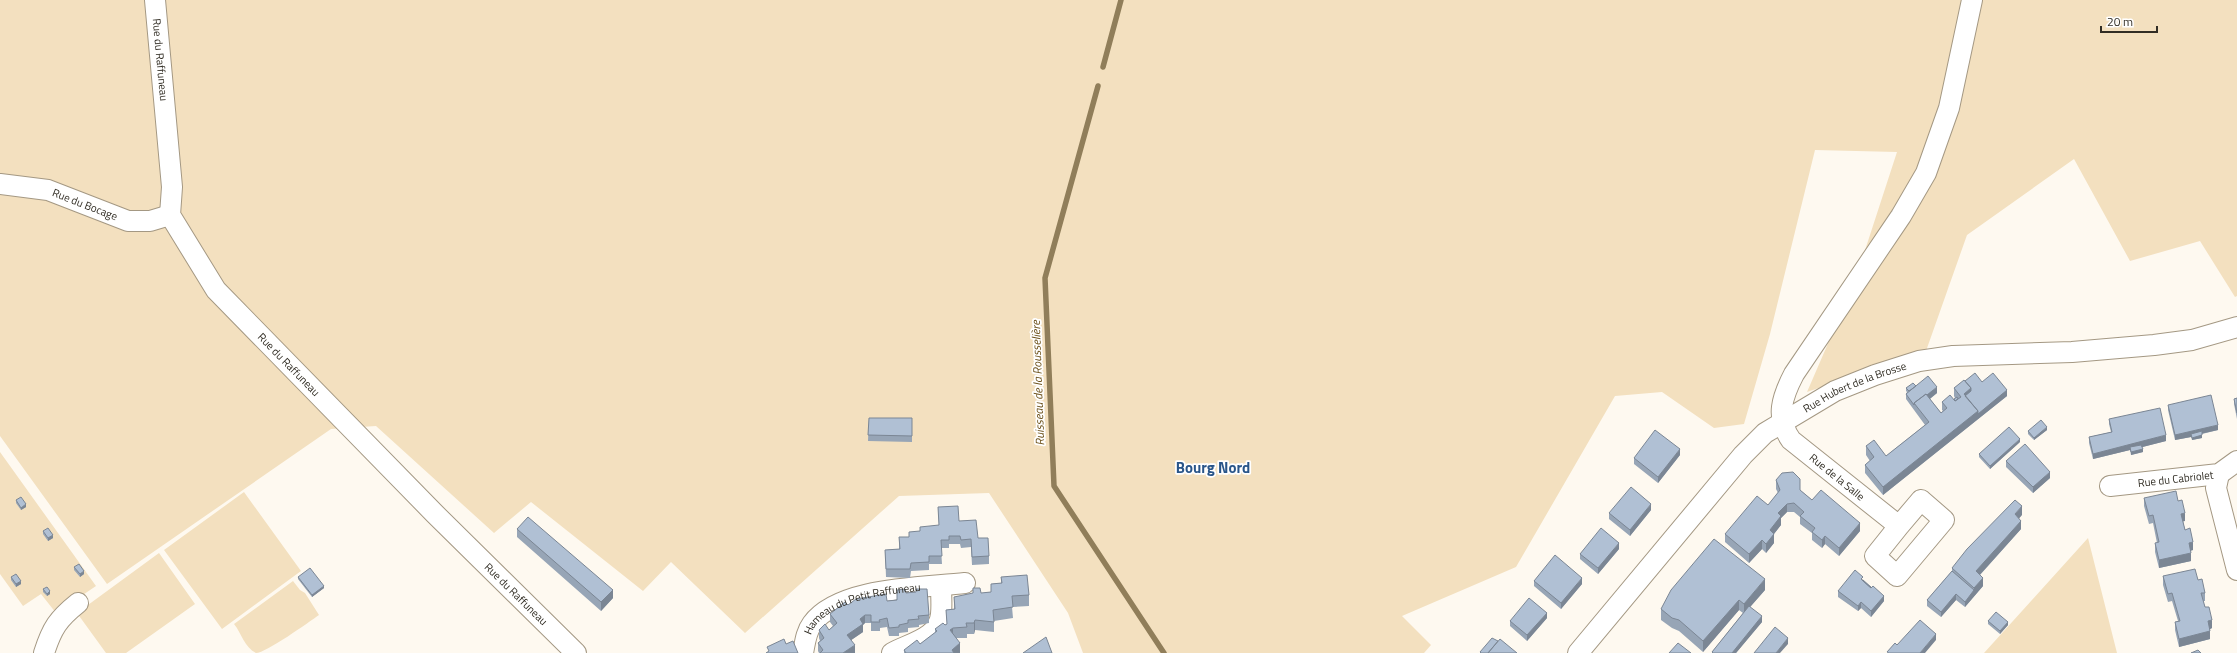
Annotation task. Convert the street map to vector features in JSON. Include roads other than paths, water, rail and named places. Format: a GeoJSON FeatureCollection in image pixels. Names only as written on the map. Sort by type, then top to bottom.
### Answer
{"type":"FeatureCollection","features":[{"type":"Feature","properties":{"kind":"street","name":"Rue du Raffuneau"},"geometry":{"type":"LineString","coordinates":[[155,0],[172,187],[170,215],[216,290],[435,514],[576,653]]}},
{"type":"Feature","properties":{"kind":"street"},"geometry":{"type":"LineString","coordinates":[[1782,422],[1780,410],[1783,397],[1794,374],[1901,216],[1926,173],[1949,108],[1972,0]]}},
{"type":"Feature","properties":{"kind":"street","name":"Rue du Bocage"},"geometry":{"type":"LineString","coordinates":[[0,184],[48,190],[128,221],[150,222],[170,215]]}},
{"type":"Feature","properties":{"kind":"street","name":"Rue Hubert de la Brosse"},"geometry":{"type":"LineString","coordinates":[[1578,653],[1743,455],[1765,433],[1835,390],[1919,361],[1953,356],[2072,352],[2154,346],[2192,340],[2237,327]]}},
{"type":"Feature","properties":{"kind":"street","name":"Rue de la Salle"},"geometry":{"type":"LineString","coordinates":[[1782,422],[1785,432],[1791,440],[1899,526]]}},
{"type":"Feature","properties":{"kind":"street","name":"Rue du Cabriolet"},"geometry":{"type":"LineString","coordinates":[[2110,486],[2219,474],[2237,461]]}},
{"type":"Feature","properties":{"kind":"street"},"geometry":{"type":"LineString","coordinates":[[2219,474],[2216,488],[2237,570]]}},
{"type":"Feature","properties":{"kind":"street","name":"Hameau du Petit Raffuneau"},"geometry":{"type":"LineString","coordinates":[[804,653],[805,639],[811,624],[836,604],[867,594],[965,583]]}},
{"type":"Feature","properties":{"kind":"street","name":"Hameau du Petit Raffuneau"},"geometry":{"type":"LineString","coordinates":[[892,653],[926,637],[939,625],[942,614],[940,586]]}},
{"type":"Feature","properties":{"kind":"street"},"geometry":{"type":"LineString","coordinates":[[44,653],[51,631],[58,622],[78,603]]}},
{"type":"Feature","properties":{"kind":"waterway"},"geometry":{"type":"LineString","coordinates":[[1103,67],[1121,0]]}},
{"type":"Feature","properties":{"kind":"waterway","name":"Ruisseau de la Rousselière"},"geometry":{"type":"LineString","coordinates":[[1098,86],[1045,278],[1054,486],[1164,653]]}},
{"type":"Feature","properties":{"kind":"district","name":"Bourg Nord"},"geometry":{"type":"Point","coordinates":[1213,468]}}]}
